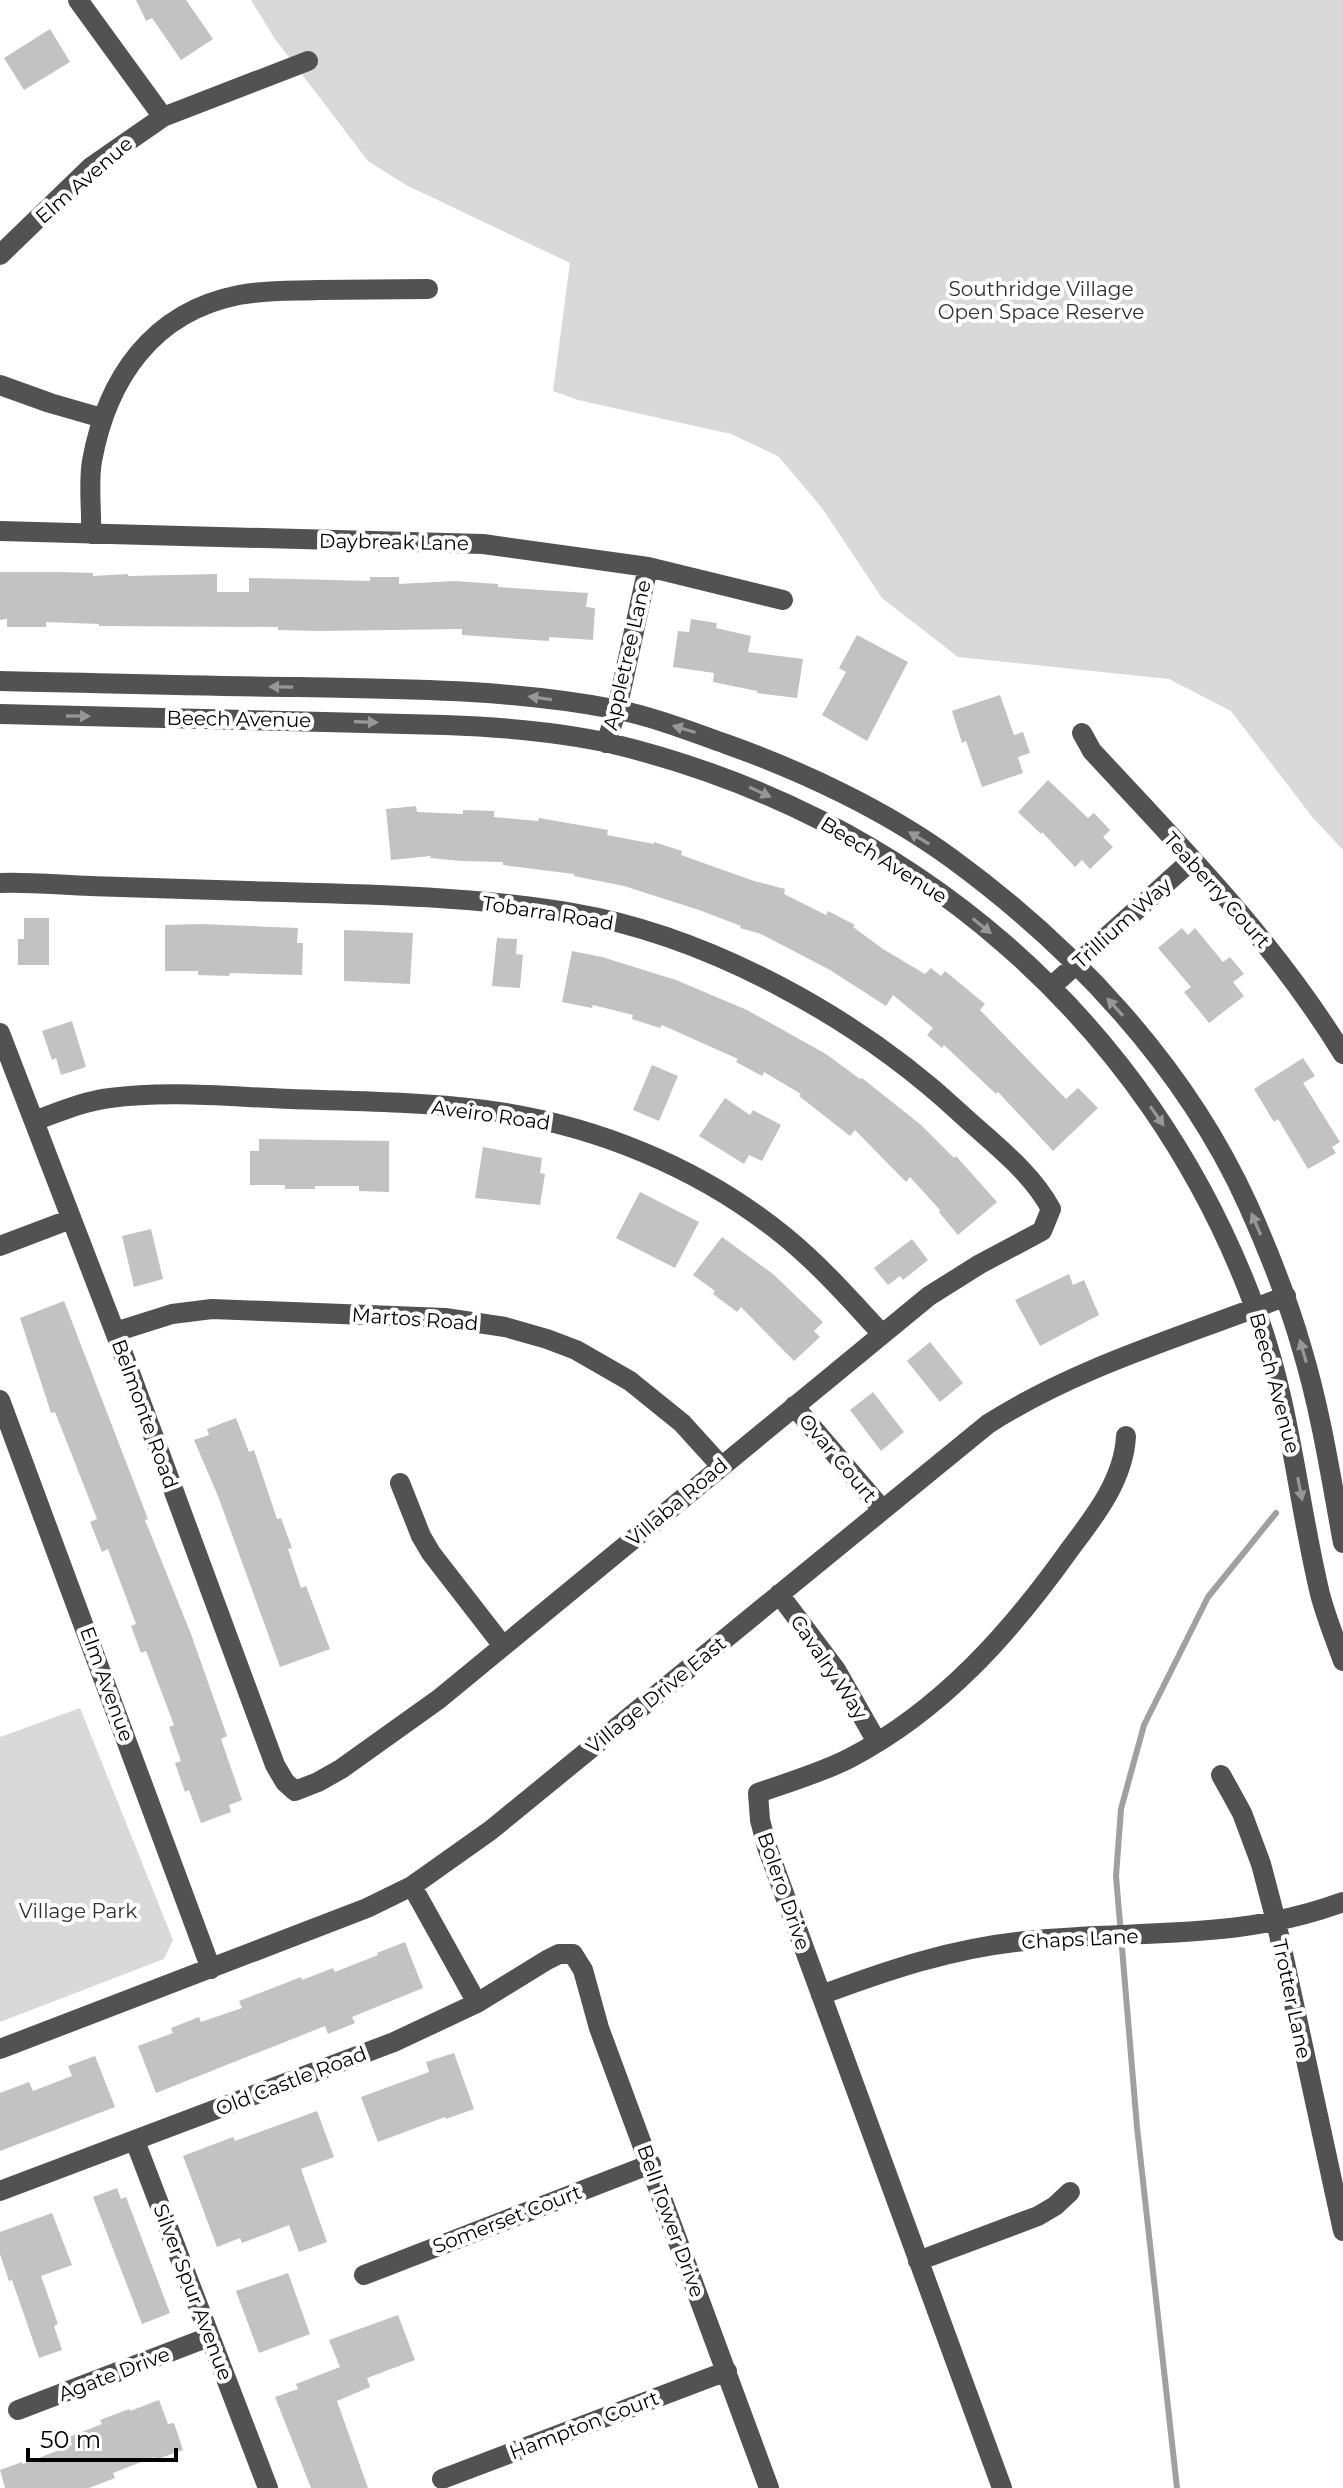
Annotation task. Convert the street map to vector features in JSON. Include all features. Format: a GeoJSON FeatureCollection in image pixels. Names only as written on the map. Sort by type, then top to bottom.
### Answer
{"type":"FeatureCollection","features":[{"type":"Feature","properties":{"kind":"street"},"geometry":{"type":"LineString","coordinates":[[78,0],[163,117]]}},
{"type":"Feature","properties":{"kind":"street","name":"Elm Avenue"},"geometry":{"type":"LineString","coordinates":[[0,255],[91,167],[163,117],[308,61]]}},
{"type":"Feature","properties":{"kind":"street"},"geometry":{"type":"LineString","coordinates":[[91,534],[91,464],[102,418],[119,379],[146,345],[182,317],[211,303],[270,291],[428,289]]}},
{"type":"Feature","properties":{"kind":"street"},"geometry":{"type":"LineString","coordinates":[[0,385],[102,418]]}},
{"type":"Feature","properties":{"kind":"street","name":"Daybreak Lane"},"geometry":{"type":"LineString","coordinates":[[0,531],[483,544],[648,567],[783,600]]}},
{"type":"Feature","properties":{"kind":"street","name":"Appletree Lane"},"geometry":{"type":"LineString","coordinates":[[606,743],[617,709],[648,567]]}},
{"type":"Feature","properties":{"kind":"street","name":"Beech Avenue"},"geometry":{"type":"LineString","coordinates":[[0,681],[426,689],[518,695],[617,709],[781,764],[865,805],[948,856],[1012,906],[1077,965],[1167,1070],[1206,1129],[1246,1201],[1286,1296],[1317,1407],[1343,1543]]}},
{"type":"Feature","properties":{"kind":"street","name":"Beech Avenue"},"geometry":{"type":"LineString","coordinates":[[0,714],[458,725],[511,728],[606,743],[677,761],[746,785],[837,828],[932,885],[1030,965],[1084,1020],[1160,1120],[1216,1214],[1256,1308],[1279,1385],[1320,1595],[1343,1661]]}},
{"type":"Feature","properties":{"kind":"street","name":"Teaberry Court"},"geometry":{"type":"LineString","coordinates":[[1082,733],[1092,751],[1254,928],[1343,1054]]}},
{"type":"Feature","properties":{"kind":"street","name":"Trillium Way"},"geometry":{"type":"LineString","coordinates":[[1052,986],[1192,860]]}},
{"type":"Feature","properties":{"kind":"street","name":"Tobarra Road"},"geometry":{"type":"LineString","coordinates":[[0,883],[448,898],[574,913],[636,929],[692,947],[742,969],[818,1007],[855,1030],[947,1101],[1035,1186],[1051,1209]]}},
{"type":"Feature","properties":{"kind":"street","name":"Belmonte Road"},"geometry":{"type":"LineString","coordinates":[[0,1033],[115,1332],[275,1765],[285,1782],[295,1791]]}},
{"type":"Feature","properties":{"kind":"street","name":"Aveiro Road"},"geometry":{"type":"LineString","coordinates":[[34,1121],[109,1098],[170,1095],[436,1106],[534,1118],[642,1151],[726,1195],[784,1235],[882,1334]]}},
{"type":"Feature","properties":{"kind":"street","name":"Villaba Road"},"geometry":{"type":"LineString","coordinates":[[295,1791],[318,1782],[374,1747],[439,1699],[882,1334],[942,1288],[980,1264],[1035,1237],[1047,1224],[1051,1209]]}},
{"type":"Feature","properties":{"kind":"street"},"geometry":{"type":"LineString","coordinates":[[0,1246],[71,1219]]}},
{"type":"Feature","properties":{"kind":"street","name":"Village Drive East"},"geometry":{"type":"LineString","coordinates":[[0,2049],[344,1918],[412,1886],[491,1830],[968,1438],[1032,1397],[1113,1361],[1286,1296]]}},
{"type":"Feature","properties":{"kind":"street","name":"Martos Road"},"geometry":{"type":"LineString","coordinates":[[115,1332],[172,1314],[212,1309],[445,1318],[505,1327],[576,1350],[630,1381],[675,1416],[721,1466]]}},
{"type":"Feature","properties":{"kind":"street","name":"Elm Avenue"},"geometry":{"type":"LineString","coordinates":[[0,1400],[211,1969]]}},
{"type":"Feature","properties":{"kind":"street","name":"Ovar Court"},"geometry":{"type":"LineString","coordinates":[[794,1406],[882,1509]]}},
{"type":"Feature","properties":{"kind":"street","name":"Bolero Drive"},"geometry":{"type":"LineString","coordinates":[[1002,2488],[767,1847],[760,1820],[758,1793],[822,1771],[877,1742],[976,1665],[1030,1605],[1077,1540],[1120,1471],[1126,1436]]}},
{"type":"Feature","properties":{"kind":"street"},"geometry":{"type":"LineString","coordinates":[[400,1483],[431,1553],[503,1646]]}},
{"type":"Feature","properties":{"kind":"street","name":"Cavalry Way"},"geometry":{"type":"LineString","coordinates":[[779,1594],[836,1670],[877,1742]]}},
{"type":"Feature","properties":{"kind":"street","name":"Trotter Lane"},"geometry":{"type":"LineString","coordinates":[[1221,1775],[1254,1842],[1276,1921],[1343,2231]]}},
{"type":"Feature","properties":{"kind":"street"},"geometry":{"type":"LineString","coordinates":[[412,1886],[477,2003]]}},
{"type":"Feature","properties":{"kind":"street","name":"Chaps Lane"},"geometry":{"type":"LineString","coordinates":[[821,1995],[907,1964],[955,1952],[1028,1940],[1219,1931],[1276,1921],[1343,1902]]}},
{"type":"Feature","properties":{"kind":"street","name":"Old Castle Road"},"geometry":{"type":"LineString","coordinates":[[0,2191],[383,2046],[477,2003],[559,1954],[573,1954]]}},
{"type":"Feature","properties":{"kind":"street","name":"Bell Tower Drive"},"geometry":{"type":"LineString","coordinates":[[573,1954],[583,1970],[599,2028],[769,2488]]}},
{"type":"Feature","properties":{"kind":"street","name":"Silver Spur Avenue"},"geometry":{"type":"LineString","coordinates":[[135,2141],[268,2488]]}},
{"type":"Feature","properties":{"kind":"street","name":"Somerset Court"},"geometry":{"type":"LineString","coordinates":[[364,2275],[651,2164]]}},
{"type":"Feature","properties":{"kind":"street"},"geometry":{"type":"LineString","coordinates":[[918,2261],[1038,2216],[1070,2192]]}},
{"type":"Feature","properties":{"kind":"street","name":"Agate Drive"},"geometry":{"type":"LineString","coordinates":[[18,2410],[209,2337]]}},
{"type":"Feature","properties":{"kind":"street","name":"Hampton Court"},"geometry":{"type":"LineString","coordinates":[[442,2479],[727,2371]]}},
{"type":"Feature","properties":{"kind":"green space","name":"Southridge Village Open Space Reserve"},"geometry":{"type":"Polygon","coordinates":[[[251,0],[1343,0],[1343,850],[1313,818],[1231,711],[1169,679],[958,657],[882,598],[822,508],[778,456],[731,434],[578,400],[553,391],[570,263],[406,185],[368,161],[275,39],[251,0]]]}},
{"type":"Feature","properties":{"kind":"green space","name":"Village Park"},"geometry":{"type":"Polygon","coordinates":[[[80,1708],[173,1940],[164,1959],[0,2022],[0,1737],[80,1708]]]}},
{"type":"Feature","properties":{"kind":"building"},"geometry":{"type":"Polygon","coordinates":[[[136,0],[186,0],[213,39],[181,60],[152,18],[146,21],[136,0]]]}},
{"type":"Feature","properties":{"kind":"building"},"geometry":{"type":"Polygon","coordinates":[[[50,29],[70,62],[24,90],[4,58],[50,29]]]}},
{"type":"Feature","properties":{"kind":"building"},"geometry":{"type":"Polygon","coordinates":[[[0,572],[93,573],[93,576],[217,574],[217,592],[249,592],[249,578],[370,581],[370,577],[399,577],[399,584],[455,581],[588,593],[586,607],[595,608],[593,640],[549,637],[549,641],[462,635],[462,629],[319,631],[278,630],[278,627],[99,626],[46,622],[46,627],[7,627],[7,619],[0,620],[0,572]]]}},
{"type":"Feature","properties":{"kind":"building"},"geometry":{"type":"Polygon","coordinates":[[[691,619],[717,623],[716,628],[751,636],[748,652],[803,659],[797,698],[757,693],[713,682],[714,673],[673,667],[678,631],[689,632],[691,619]]]}},
{"type":"Feature","properties":{"kind":"building"},"geometry":{"type":"Polygon","coordinates":[[[857,635],[908,662],[867,741],[822,715],[846,672],[839,668],[857,635]]]}},
{"type":"Feature","properties":{"kind":"building"},"geometry":{"type":"Polygon","coordinates":[[[1000,695],[1014,735],[1023,732],[1030,753],[1018,757],[1023,773],[982,787],[966,741],[962,743],[952,711],[1000,695]]]}},
{"type":"Feature","properties":{"kind":"building"},"geometry":{"type":"Polygon","coordinates":[[[1048,780],[1088,818],[1094,813],[1110,830],[1103,837],[1113,847],[1090,869],[1082,860],[1075,867],[1018,812],[1048,780]]]}},
{"type":"Feature","properties":{"kind":"building"},"geometry":{"type":"Polygon","coordinates":[[[416,806],[417,812],[463,814],[463,810],[494,811],[494,817],[538,821],[539,818],[608,830],[607,835],[654,842],[682,851],[681,855],[785,889],[784,894],[826,915],[828,911],[855,925],[853,927],[883,949],[925,974],[931,968],[941,976],[945,971],[985,1004],[980,1010],[1066,1099],[1078,1088],[1098,1108],[1053,1151],[998,1092],[996,1094],[944,1045],[942,1048],[927,1035],[933,1028],[893,995],[886,1006],[830,970],[761,934],[699,910],[574,874],[503,865],[503,862],[461,861],[431,856],[391,860],[386,809],[416,806]]]}},
{"type":"Feature","properties":{"kind":"building"},"geometry":{"type":"Polygon","coordinates":[[[24,918],[49,918],[49,965],[18,965],[18,939],[24,939],[24,918]]]}},
{"type":"Feature","properties":{"kind":"building"},"geometry":{"type":"Polygon","coordinates":[[[165,925],[298,928],[297,943],[303,943],[302,975],[230,973],[229,976],[198,975],[198,971],[165,971],[165,925]]]}},
{"type":"Feature","properties":{"kind":"building"},"geometry":{"type":"Polygon","coordinates":[[[1182,928],[1188,935],[1195,928],[1223,962],[1230,957],[1244,974],[1233,982],[1244,996],[1209,1023],[1184,992],[1191,987],[1158,948],[1182,928]]]}},
{"type":"Feature","properties":{"kind":"building"},"geometry":{"type":"Polygon","coordinates":[[[344,930],[413,933],[410,984],[344,981],[344,930]]]}},
{"type":"Feature","properties":{"kind":"building"},"geometry":{"type":"Polygon","coordinates":[[[497,938],[517,939],[516,954],[523,955],[520,988],[492,986],[497,938]]]}},
{"type":"Feature","properties":{"kind":"building"},"geometry":{"type":"Polygon","coordinates":[[[572,951],[676,980],[747,1010],[826,1054],[921,1125],[954,1158],[956,1156],[997,1202],[958,1235],[910,1177],[906,1182],[855,1130],[850,1136],[799,1096],[801,1094],[764,1072],[762,1076],[736,1062],[738,1059],[662,1025],[660,1028],[632,1019],[633,1015],[593,1005],[592,1008],[562,1002],[572,951]]]}},
{"type":"Feature","properties":{"kind":"building"},"geometry":{"type":"Polygon","coordinates":[[[72,1021],[86,1067],[61,1075],[42,1031],[72,1021]]]}},
{"type":"Feature","properties":{"kind":"building"},"geometry":{"type":"Polygon","coordinates":[[[1303,1058],[1315,1076],[1303,1083],[1340,1142],[1332,1147],[1336,1153],[1308,1169],[1278,1119],[1274,1122],[1254,1089],[1303,1058]]]}},
{"type":"Feature","properties":{"kind":"building"},"geometry":{"type":"Polygon","coordinates":[[[652,1065],[678,1076],[659,1121],[633,1110],[652,1065]]]}},
{"type":"Feature","properties":{"kind":"building"},"geometry":{"type":"Polygon","coordinates":[[[725,1098],[750,1115],[753,1110],[781,1125],[762,1161],[749,1155],[744,1164],[699,1136],[725,1098]]]}},
{"type":"Feature","properties":{"kind":"building"},"geometry":{"type":"Polygon","coordinates":[[[259,1139],[389,1141],[389,1192],[359,1191],[359,1186],[285,1189],[285,1185],[250,1185],[250,1151],[259,1151],[259,1139]]]}},
{"type":"Feature","properties":{"kind":"building"},"geometry":{"type":"Polygon","coordinates":[[[483,1147],[542,1158],[540,1173],[545,1174],[540,1205],[475,1198],[483,1147]]]}},
{"type":"Feature","properties":{"kind":"building"},"geometry":{"type":"Polygon","coordinates":[[[640,1192],[699,1222],[675,1268],[616,1238],[640,1192]]]}},
{"type":"Feature","properties":{"kind":"building"},"geometry":{"type":"Polygon","coordinates":[[[151,1229],[163,1279],[134,1287],[122,1236],[151,1229]]]}},
{"type":"Feature","properties":{"kind":"building"},"geometry":{"type":"Polygon","coordinates":[[[722,1237],[773,1274],[823,1322],[814,1331],[820,1337],[794,1361],[741,1307],[737,1312],[693,1275],[722,1237]]]}},
{"type":"Feature","properties":{"kind":"building"},"geometry":{"type":"Polygon","coordinates":[[[912,1239],[928,1260],[903,1280],[900,1276],[888,1285],[874,1268],[912,1239]]]}},
{"type":"Feature","properties":{"kind":"building"},"geometry":{"type":"Polygon","coordinates":[[[1069,1274],[1073,1285],[1084,1280],[1099,1315],[1040,1346],[1015,1300],[1069,1274]]]}},
{"type":"Feature","properties":{"kind":"building"},"geometry":{"type":"Polygon","coordinates":[[[64,1301],[227,1736],[221,1739],[242,1800],[229,1805],[231,1812],[201,1823],[175,1763],[181,1761],[169,1727],[174,1725],[146,1651],[141,1653],[131,1626],[136,1624],[108,1549],[102,1552],[90,1522],[97,1519],[55,1412],[51,1413],[20,1318],[64,1301]]]}},
{"type":"Feature","properties":{"kind":"building"},"geometry":{"type":"Polygon","coordinates":[[[930,1342],[963,1383],[940,1402],[907,1361],[930,1342]]]}},
{"type":"Feature","properties":{"kind":"building"},"geometry":{"type":"Polygon","coordinates":[[[873,1392],[904,1432],[881,1451],[850,1410],[873,1392]]]}},
{"type":"Feature","properties":{"kind":"building"},"geometry":{"type":"Polygon","coordinates":[[[236,1418],[249,1452],[254,1450],[277,1519],[281,1518],[292,1548],[288,1549],[301,1588],[306,1586],[330,1649],[280,1667],[218,1496],[194,1440],[209,1435],[207,1429],[236,1418]]]}},
{"type":"Feature","properties":{"kind":"building"},"geometry":{"type":"Polygon","coordinates":[[[405,1942],[423,1988],[352,2017],[355,2023],[328,2034],[325,2026],[156,2093],[138,2046],[173,2033],[171,2028],[199,2017],[201,2022],[242,2008],[239,2001],[301,1977],[302,1980],[333,1968],[335,1972],[405,1942]]]}},
{"type":"Feature","properties":{"kind":"building"},"geometry":{"type":"Polygon","coordinates":[[[454,2053],[474,2109],[378,2142],[361,2097],[429,2072],[426,2062],[454,2053]]]}},
{"type":"Feature","properties":{"kind":"building"},"geometry":{"type":"Polygon","coordinates":[[[95,2056],[115,2107],[0,2151],[0,2093],[29,2082],[33,2091],[72,2076],[68,2066],[95,2056]]]}},
{"type":"Feature","properties":{"kind":"building"},"geometry":{"type":"Polygon","coordinates":[[[317,2111],[334,2157],[301,2169],[327,2242],[299,2252],[289,2225],[242,2243],[240,2238],[217,2247],[183,2156],[317,2111]]]}},
{"type":"Feature","properties":{"kind":"building"},"geometry":{"type":"Polygon","coordinates":[[[117,2188],[121,2199],[126,2197],[170,2313],[142,2324],[93,2197],[117,2188]]]}},
{"type":"Feature","properties":{"kind":"building"},"geometry":{"type":"Polygon","coordinates":[[[52,2213],[72,2265],[41,2276],[58,2324],[54,2326],[62,2350],[39,2358],[0,2254],[0,2232],[52,2213]]]}},
{"type":"Feature","properties":{"kind":"building"},"geometry":{"type":"Polygon","coordinates":[[[288,2273],[310,2334],[259,2353],[236,2291],[288,2273]]]}},
{"type":"Feature","properties":{"kind":"building"},"geometry":{"type":"Polygon","coordinates":[[[398,2315],[415,2360],[367,2378],[370,2387],[337,2401],[368,2488],[311,2488],[275,2397],[298,2389],[296,2384],[340,2367],[329,2340],[398,2315]]]}},
{"type":"Feature","properties":{"kind":"building"},"geometry":{"type":"Polygon","coordinates":[[[159,2400],[168,2424],[174,2423],[183,2450],[155,2460],[154,2457],[113,2473],[115,2478],[89,2488],[5,2488],[0,2470],[72,2445],[69,2437],[102,2424],[100,2420],[159,2400]]]}},
{"type":"Feature","properties":{"kind":"waterway"},"geometry":{"type":"LineString","coordinates":[[1177,2488],[1137,2127],[1116,1876],[1121,1809],[1144,1725],[1208,1597],[1276,1513]]}}]}
